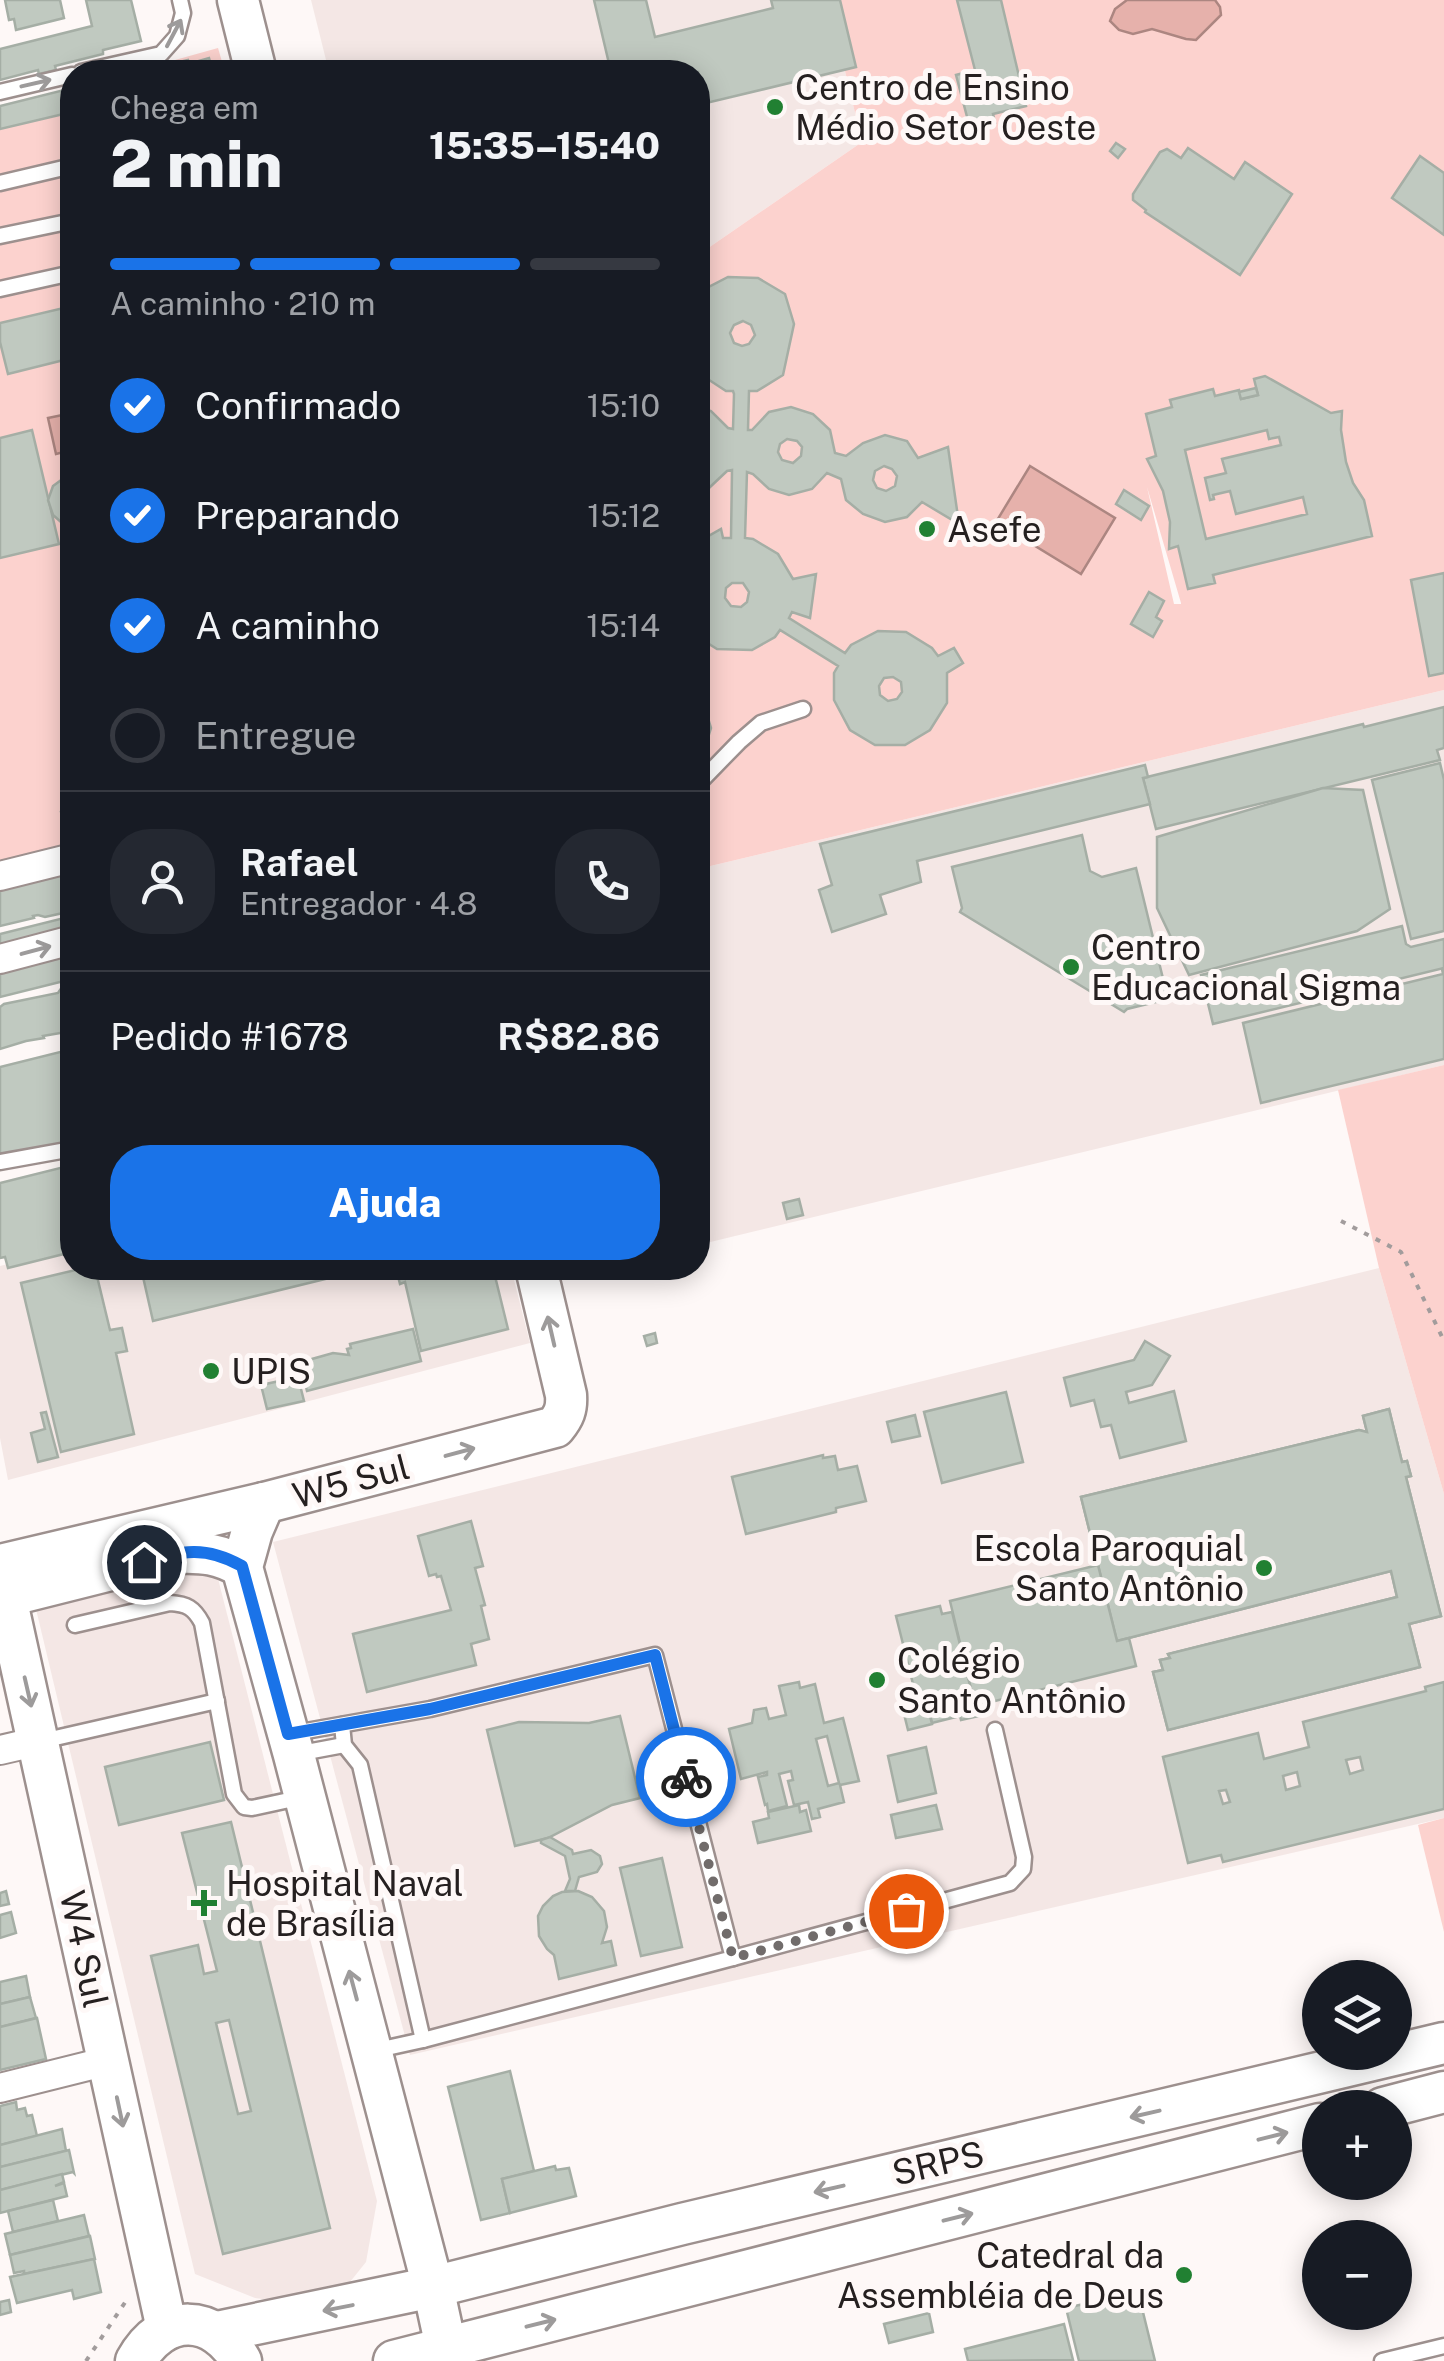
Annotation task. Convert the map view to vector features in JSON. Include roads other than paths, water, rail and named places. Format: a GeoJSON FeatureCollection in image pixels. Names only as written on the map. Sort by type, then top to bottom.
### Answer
{"type":"FeatureCollection","features":[{"type":"Feature","properties":{"kind":"main road"},"geometry":{"type":"LineString","coordinates":[[238,0],[253,60]]}},
{"type":"Feature","properties":{"kind":"main road","name":"W5 Sul"},"geometry":{"type":"LineString","coordinates":[[242,1566],[264,1504],[555,1427],[563,1417],[566,1395],[539,1280]]}},
{"type":"Feature","properties":{"kind":"main road"},"geometry":{"type":"LineString","coordinates":[[2,1578],[264,1504]]}},
{"type":"Feature","properties":{"kind":"main road"},"geometry":{"type":"LineString","coordinates":[[2,1578],[178,1553],[222,1555],[242,1566],[448,2354]]}},
{"type":"Feature","properties":{"kind":"main road","name":"W4 Sul"},"geometry":{"type":"LineString","coordinates":[[2,1578],[167,2328]]}},
{"type":"Feature","properties":{"kind":"main road","name":"SRPS"},"geometry":{"type":"LineString","coordinates":[[167,2328],[201,2326],[229,2346],[433,2288],[701,2220],[1444,2043]]}},
{"type":"Feature","properties":{"kind":"main road"},"geometry":{"type":"LineString","coordinates":[[1412,2100],[1444,2092]]}},
{"type":"Feature","properties":{"kind":"main road","name":"SRPS"},"geometry":{"type":"LineString","coordinates":[[394,2361],[448,2354],[1302,2129]]}},
{"type":"Feature","properties":{"kind":"main road"},"geometry":{"type":"LineString","coordinates":[[417,2226],[458,2256],[510,2268]]}},
{"type":"Feature","properties":{"kind":"main road"},"geometry":{"type":"LineString","coordinates":[[136,2361],[154,2337],[167,2328]]}},
{"type":"Feature","properties":{"kind":"street"},"geometry":{"type":"LineString","coordinates":[[0,876],[60,861]]}},
{"type":"Feature","properties":{"kind":"street"},"geometry":{"type":"LineString","coordinates":[[0,959],[60,943]]}},
{"type":"Feature","properties":{"kind":"street"},"geometry":{"type":"LineString","coordinates":[[0,1750],[39,1742]]}},
{"type":"Feature","properties":{"kind":"street"},"geometry":{"type":"LineString","coordinates":[[0,2088],[108,2061]]}},
{"type":"Feature","properties":{"kind":"lane"},"geometry":{"type":"LineString","coordinates":[[134,60],[161,54],[177,36],[183,13],[180,0]]}},
{"type":"Feature","properties":{"kind":"lane"},"geometry":{"type":"LineString","coordinates":[[0,92],[60,77]]}},
{"type":"Feature","properties":{"kind":"lane"},"geometry":{"type":"LineString","coordinates":[[0,182],[60,169]]}},
{"type":"Feature","properties":{"kind":"lane"},"geometry":{"type":"LineString","coordinates":[[0,236],[60,224]]}},
{"type":"Feature","properties":{"kind":"lane"},"geometry":{"type":"LineString","coordinates":[[0,290],[60,276]]}},
{"type":"Feature","properties":{"kind":"lane"},"geometry":{"type":"LineString","coordinates":[[710,771],[762,724],[803,708]]}},
{"type":"Feature","properties":{"kind":"lane"},"geometry":{"type":"LineString","coordinates":[[0,1162],[60,1151]]}},
{"type":"Feature","properties":{"kind":"lane"},"geometry":{"type":"LineString","coordinates":[[76,1625],[170,1602],[195,1610],[202,1622],[234,1794],[244,1806],[252,1808],[304,1797]]}},
{"type":"Feature","properties":{"kind":"lane"},"geometry":{"type":"LineString","coordinates":[[291,1744],[342,1724],[430,1709],[655,1655],[733,1958]]}},
{"type":"Feature","properties":{"kind":"lane"},"geometry":{"type":"LineString","coordinates":[[39,1742],[217,1701]]}},
{"type":"Feature","properties":{"kind":"lane"},"geometry":{"type":"LineString","coordinates":[[342,1724],[344,1745],[360,1765],[423,2040]]}},
{"type":"Feature","properties":{"kind":"lane"},"geometry":{"type":"LineString","coordinates":[[371,2051],[1010,1883],[1023,1869],[1024,1857],[995,1730]]}},
{"type":"Feature","properties":{"kind":"lane"},"geometry":{"type":"LineString","coordinates":[[291,1744],[344,1745]]}},
{"type":"Feature","properties":{"kind":"lane"},"geometry":{"type":"LineString","coordinates":[[1382,2361],[1444,2346]]}},
{"type":"Feature","properties":{"kind":"place","name":"Centro de Ensino Médio Setor Oeste"},"geometry":{"type":"Point","coordinates":[775,107]}},
{"type":"Feature","properties":{"kind":"place","name":"Asefe"},"geometry":{"type":"Point","coordinates":[927,529]}},
{"type":"Feature","properties":{"kind":"place","name":"Centro Educacional Sigma"},"geometry":{"type":"Point","coordinates":[1071,967]}},
{"type":"Feature","properties":{"kind":"place","name":"UPIS"},"geometry":{"type":"Point","coordinates":[211,1371]}},
{"type":"Feature","properties":{"kind":"place","name":"Escola Paroquial Santo Antônio"},"geometry":{"type":"Point","coordinates":[1264,1568]}},
{"type":"Feature","properties":{"kind":"place","name":"Colégio Santo Antônio"},"geometry":{"type":"Point","coordinates":[877,1680]}},
{"type":"Feature","properties":{"kind":"place","name":"Hospital Naval de Brasília"},"geometry":{"type":"Point","coordinates":[204,1903]}},
{"type":"Feature","properties":{"kind":"place","name":"Catedral da Assembléia de Deus"},"geometry":{"type":"Point","coordinates":[1184,2275]}}]}
